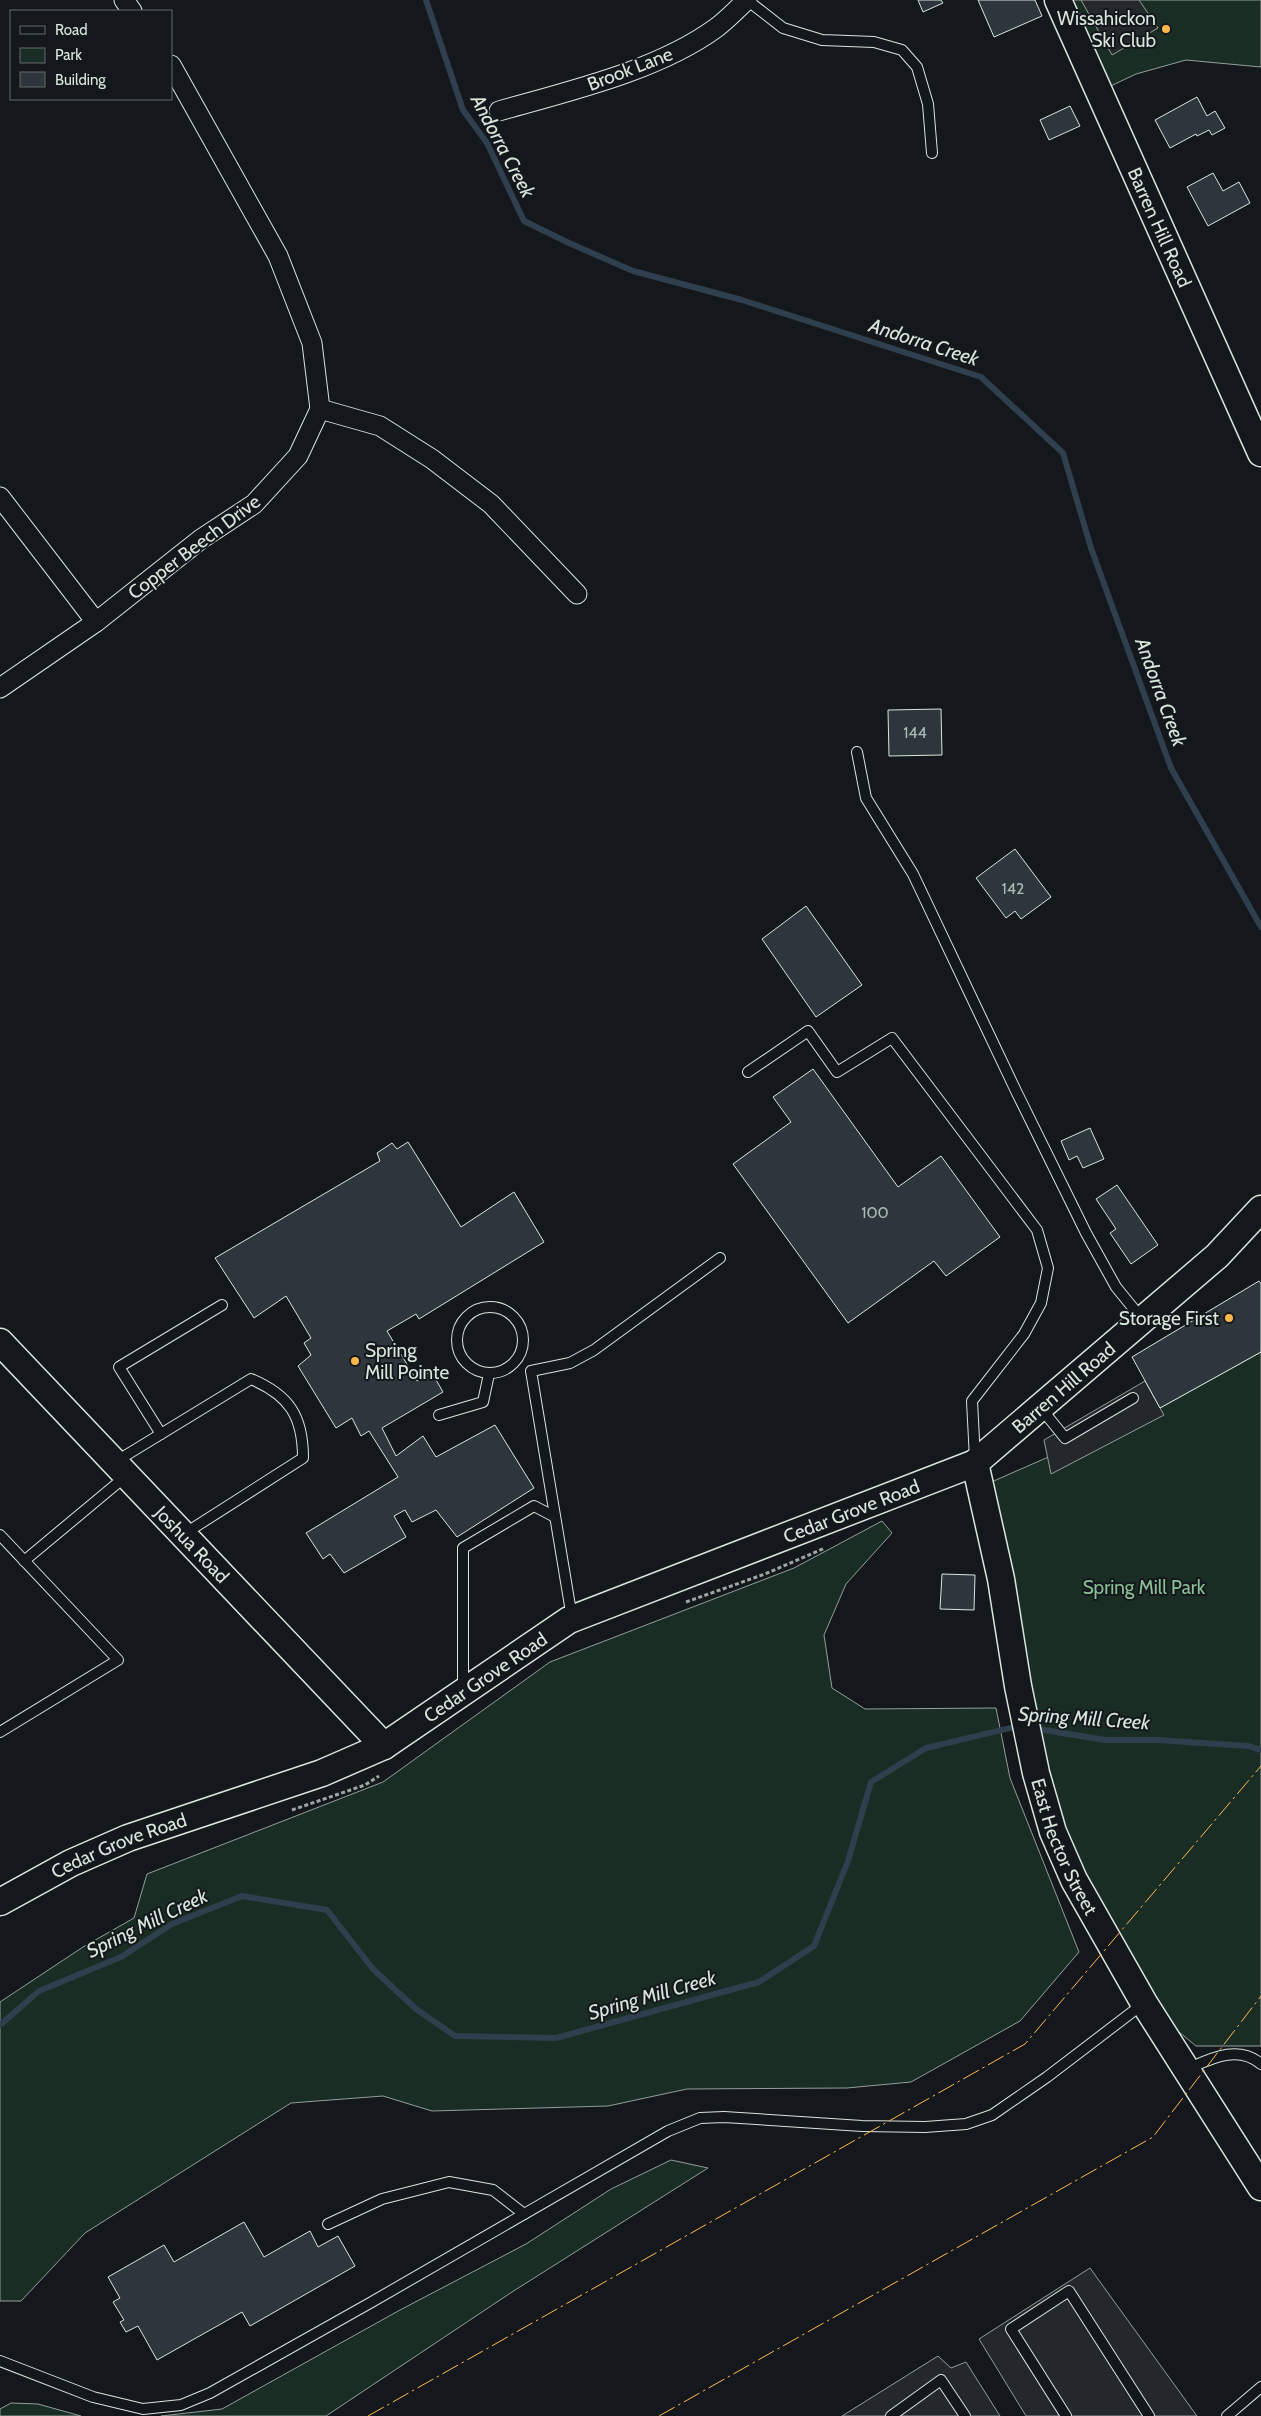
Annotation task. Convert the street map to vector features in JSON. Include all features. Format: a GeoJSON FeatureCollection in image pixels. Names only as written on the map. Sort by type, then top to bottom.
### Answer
{"type":"FeatureCollection","features":[{"type":"Feature","properties":{"kind":"main road","name":"Barren Hill Road"},"geometry":{"type":"LineString","coordinates":[[1058,0],[1261,453]]}},
{"type":"Feature","properties":{"kind":"main road","name":"Barren Hill Road"},"geometry":{"type":"LineString","coordinates":[[975,1463],[1217,1256],[1261,1209]]}},
{"type":"Feature","properties":{"kind":"main road","name":"Joshua Road"},"geometry":{"type":"LineString","coordinates":[[0,1342],[384,1746]]}},
{"type":"Feature","properties":{"kind":"main road","name":"Cedar Grove Road"},"geometry":{"type":"LineString","coordinates":[[0,1902],[71,1863],[128,1838],[322,1773],[384,1746],[572,1618],[975,1463]]}},
{"type":"Feature","properties":{"kind":"main road","name":"East Hector Street"},"geometry":{"type":"LineString","coordinates":[[975,1463],[1001,1579],[1018,1686],[1036,1773],[1053,1832],[1074,1880],[1144,2003],[1261,2186]]}},
{"type":"Feature","properties":{"kind":"street","name":"Brook Lane"},"geometry":{"type":"LineString","coordinates":[[500,111],[591,85],[676,53],[716,28],[747,0]]}},
{"type":"Feature","properties":{"kind":"street"},"geometry":{"type":"LineString","coordinates":[[172,67],[278,256],[312,344],[320,409],[380,426],[432,459],[492,504],[577,594]]}},
{"type":"Feature","properties":{"kind":"street","name":"Copper Beech Drive"},"geometry":{"type":"LineString","coordinates":[[0,688],[96,622],[201,539],[254,504],[298,456],[320,409]]}},
{"type":"Feature","properties":{"kind":"street"},"geometry":{"type":"LineString","coordinates":[[0,497],[96,622]]}},
{"type":"Feature","properties":{"kind":"lane"},"geometry":{"type":"LineString","coordinates":[[747,0],[783,28],[822,40],[874,42],[902,50],[917,67],[928,104],[932,153]]}},
{"type":"Feature","properties":{"kind":"lane"},"geometry":{"type":"LineString","coordinates":[[857,752],[866,798],[913,874],[1016,1091],[1090,1240],[1116,1287],[1142,1319]]}},
{"type":"Feature","properties":{"kind":"lane"},"geometry":{"type":"LineString","coordinates":[[748,1072],[808,1031],[837,1072],[892,1038],[1037,1230],[1048,1268],[1041,1303],[1024,1334],[972,1401],[975,1463]]}},
{"type":"Feature","properties":{"kind":"lane"},"geometry":{"type":"LineString","coordinates":[[531,1371],[570,1363],[594,1350],[720,1258]]}},
{"type":"Feature","properties":{"kind":"lane"},"geometry":{"type":"LineString","coordinates":[[160,1434],[119,1368],[222,1305]]}},
{"type":"Feature","properties":{"kind":"lane"},"geometry":{"type":"LineString","coordinates":[[491,1306],[506,1311],[518,1321],[524,1341],[517,1361],[509,1368],[489,1374],[469,1367],[458,1349],[458,1328],[471,1312],[491,1306]]}},
{"type":"Feature","properties":{"kind":"lane"},"geometry":{"type":"LineString","coordinates":[[517,1361],[531,1371],[572,1618]]}},
{"type":"Feature","properties":{"kind":"lane"},"geometry":{"type":"LineString","coordinates":[[439,1415],[483,1402],[489,1374]]}},
{"type":"Feature","properties":{"kind":"lane"},"geometry":{"type":"LineString","coordinates":[[24,1561],[160,1434],[251,1379],[270,1387],[286,1400],[297,1418],[303,1437],[302,1458],[184,1535]]}},
{"type":"Feature","properties":{"kind":"lane"},"geometry":{"type":"LineString","coordinates":[[1040,1406],[1065,1438],[1133,1398]]}},
{"type":"Feature","properties":{"kind":"lane"},"geometry":{"type":"LineString","coordinates":[[463,1692],[463,1548],[534,1506],[556,1518]]}},
{"type":"Feature","properties":{"kind":"lane"},"geometry":{"type":"LineString","coordinates":[[0,1535],[4,1546],[24,1561],[118,1660],[0,1732]]}},
{"type":"Feature","properties":{"kind":"lane"},"geometry":{"type":"LineString","coordinates":[[0,2362],[102,2399],[143,2409],[181,2405],[210,2393],[668,2130],[700,2118],[776,2119],[899,2127],[966,2124],[992,2115],[1047,2077],[1144,2003]]}},
{"type":"Feature","properties":{"kind":"lane"},"geometry":{"type":"LineString","coordinates":[[1186,2069],[1221,2055],[1236,2054],[1261,2064]]}},
{"type":"Feature","properties":{"kind":"lane"},"geometry":{"type":"LineString","coordinates":[[328,2224],[382,2199],[449,2182],[493,2190],[524,2214]]}},
{"type":"Feature","properties":{"kind":"lane"},"geometry":{"type":"LineString","coordinates":[[1066,2416],[1011,2328],[1069,2291],[1149,2416]]}},
{"type":"Feature","properties":{"kind":"lane"},"geometry":{"type":"LineString","coordinates":[[891,2416],[941,2380],[965,2416]]}},
{"type":"Feature","properties":{"kind":"lane"},"geometry":{"type":"LineString","coordinates":[[1228,2416],[1261,2387]]}},
{"type":"Feature","properties":{"kind":"green space","name":"Wissahickon Ski Club"},"geometry":{"type":"Polygon","coordinates":[[[1058,0],[1261,0],[1261,67],[1186,60],[1136,74],[1098,92],[1058,0]]]}},
{"type":"Feature","properties":{"kind":"green space","name":"Spring Mill Park"},"geometry":{"type":"Polygon","coordinates":[[[1261,1352],[1261,2046],[1196,2046],[1144,2003],[1074,1880],[980,1487],[1160,1408],[1261,1352]]]}},
{"type":"Feature","properties":{"kind":"green space"},"geometry":{"type":"Polygon","coordinates":[[[882,1521],[892,1533],[846,1584],[824,1635],[832,1688],[865,1709],[996,1708],[1010,1778],[1079,1952],[1020,2021],[911,2082],[847,2088],[687,2089],[608,2106],[432,2111],[383,2096],[291,2103],[85,2233],[21,2301],[0,2301],[0,2002],[83,1947],[134,1918],[147,1874],[383,1782],[550,1662],[794,1568],[882,1521]]]}},
{"type":"Feature","properties":{"kind":"green space"},"geometry":{"type":"Polygon","coordinates":[[[671,2160],[708,2168],[512,2292],[326,2416],[161,2416],[222,2409],[400,2310],[526,2244],[611,2189],[671,2160]]]}},
{"type":"Feature","properties":{"kind":"green space"},"geometry":{"type":"Polygon","coordinates":[[[11,2403],[38,2404],[81,2416],[0,2416],[0,2409],[11,2403]]]}},
{"type":"Feature","properties":{"kind":"shaded area"},"geometry":{"type":"Polygon","coordinates":[[[1081,0],[1139,0],[1158,28],[1112,55],[1081,0]]]}},
{"type":"Feature","properties":{"kind":"shaded area"},"geometry":{"type":"Polygon","coordinates":[[[1145,1381],[1164,1415],[1051,1474],[1044,1440],[1145,1381]]]}},
{"type":"Feature","properties":{"kind":"shaded area"},"geometry":{"type":"Polygon","coordinates":[[[1090,2268],[1197,2416],[1026,2416],[979,2339],[1090,2268]]]}},
{"type":"Feature","properties":{"kind":"shaded area"},"geometry":{"type":"Polygon","coordinates":[[[938,2356],[951,2368],[966,2362],[1000,2416],[842,2416],[938,2356]]]}},
{"type":"Feature","properties":{"kind":"building"},"geometry":{"type":"Polygon","coordinates":[[[918,0],[941,0],[943,3],[923,12],[918,0]]]}},
{"type":"Feature","properties":{"kind":"building"},"geometry":{"type":"Polygon","coordinates":[[[978,0],[1035,0],[1042,16],[994,37],[978,0]]]}},
{"type":"Feature","properties":{"kind":"building"},"geometry":{"type":"Polygon","coordinates":[[[1197,97],[1207,116],[1215,111],[1225,128],[1212,135],[1209,130],[1197,136],[1196,134],[1170,148],[1155,120],[1197,97]]]}},
{"type":"Feature","properties":{"kind":"building"},"geometry":{"type":"Polygon","coordinates":[[[1070,106],[1080,126],[1049,140],[1040,120],[1070,106]]]}},
{"type":"Feature","properties":{"kind":"building"},"geometry":{"type":"Polygon","coordinates":[[[1213,173],[1223,191],[1239,182],[1250,203],[1208,226],[1187,187],[1213,173]]]}},
{"type":"Feature","properties":{"kind":"building"},"geometry":{"type":"Polygon","coordinates":[[[941,709],[942,755],[889,756],[888,710],[941,709]]]}},
{"type":"Feature","properties":{"kind":"building"},"geometry":{"type":"Polygon","coordinates":[[[1015,849],[1051,897],[1021,919],[1015,911],[1006,918],[976,878],[1015,849]]]}},
{"type":"Feature","properties":{"kind":"building"},"geometry":{"type":"Polygon","coordinates":[[[806,906],[862,985],[816,1017],[762,939],[806,906]]]}},
{"type":"Feature","properties":{"kind":"building"},"geometry":{"type":"Polygon","coordinates":[[[813,1069],[898,1187],[941,1156],[1000,1237],[946,1276],[934,1261],[848,1323],[733,1164],[791,1122],[773,1097],[813,1069]]]}},
{"type":"Feature","properties":{"kind":"building"},"geometry":{"type":"Polygon","coordinates":[[[1090,1128],[1104,1159],[1083,1168],[1077,1156],[1069,1160],[1061,1141],[1090,1128]]]}},
{"type":"Feature","properties":{"kind":"building","name":"Spring Mill Pointe"},"geometry":{"type":"Polygon","coordinates":[[[408,1142],[461,1227],[514,1192],[544,1242],[419,1319],[416,1314],[387,1331],[417,1381],[431,1371],[443,1392],[382,1428],[396,1456],[423,1436],[436,1457],[495,1425],[534,1488],[457,1537],[436,1510],[412,1522],[405,1510],[394,1516],[406,1537],[344,1573],[330,1554],[323,1559],[306,1533],[398,1477],[369,1431],[361,1436],[352,1418],[336,1428],[298,1366],[311,1355],[304,1343],[311,1338],[286,1296],[254,1318],[215,1258],[380,1161],[377,1153],[392,1143],[397,1149],[408,1142]]]}},
{"type":"Feature","properties":{"kind":"building"},"geometry":{"type":"Polygon","coordinates":[[[1117,1185],[1158,1245],[1131,1264],[1110,1233],[1116,1229],[1096,1199],[1117,1185]]]}},
{"type":"Feature","properties":{"kind":"building","name":"Storage First"},"geometry":{"type":"Polygon","coordinates":[[[1259,1281],[1261,1284],[1261,1352],[1160,1408],[1132,1357],[1259,1281]]]}},
{"type":"Feature","properties":{"kind":"building"},"geometry":{"type":"Polygon","coordinates":[[[942,1574],[975,1575],[974,1610],[940,1609],[942,1574]]]}},
{"type":"Feature","properties":{"kind":"building"},"geometry":{"type":"Polygon","coordinates":[[[244,2222],[264,2257],[310,2231],[318,2247],[338,2236],[355,2266],[250,2326],[242,2312],[157,2360],[138,2326],[126,2332],[120,2322],[124,2320],[113,2302],[120,2298],[108,2277],[164,2245],[174,2262],[244,2222]]]}},
{"type":"Feature","properties":{"kind":"waterway","name":"Andorra Creek"},"geometry":{"type":"LineString","coordinates":[[426,0],[463,110],[487,143],[524,221],[633,271],[742,300],[981,377],[1063,453],[1091,548],[1171,768],[1261,927]]}},
{"type":"Feature","properties":{"kind":"waterway","name":"Spring Mill Creek"},"geometry":{"type":"LineString","coordinates":[[0,2025],[39,1991],[121,1957],[172,1924],[242,1896],[327,1910],[373,1969],[416,2009],[455,2036],[556,2038],[759,1982],[814,1946],[848,1861],[871,1782],[926,1748],[1019,1726]]}},
{"type":"Feature","properties":{"kind":"waterway","name":"Spring Mill Creek"},"geometry":{"type":"LineString","coordinates":[[1032,1728],[1105,1740],[1157,1740],[1248,1746],[1261,1750]]}},
{"type":"Feature","properties":{"kind":"power"},"geometry":{"type":"LineString","coordinates":[[368,2416],[1025,2044],[1261,1766]]}},
{"type":"Feature","properties":{"kind":"power"},"geometry":{"type":"LineString","coordinates":[[659,2416],[1153,2137],[1261,1996]]}},
{"type":"Feature","properties":{"kind":"place","name":"Wissahickon Ski Club"},"geometry":{"type":"Point","coordinates":[1166,29]}},
{"type":"Feature","properties":{"kind":"place","name":"Storage First"},"geometry":{"type":"Point","coordinates":[1229,1318]}},
{"type":"Feature","properties":{"kind":"place","name":"Spring Mill Pointe"},"geometry":{"type":"Point","coordinates":[355,1361]}}]}
